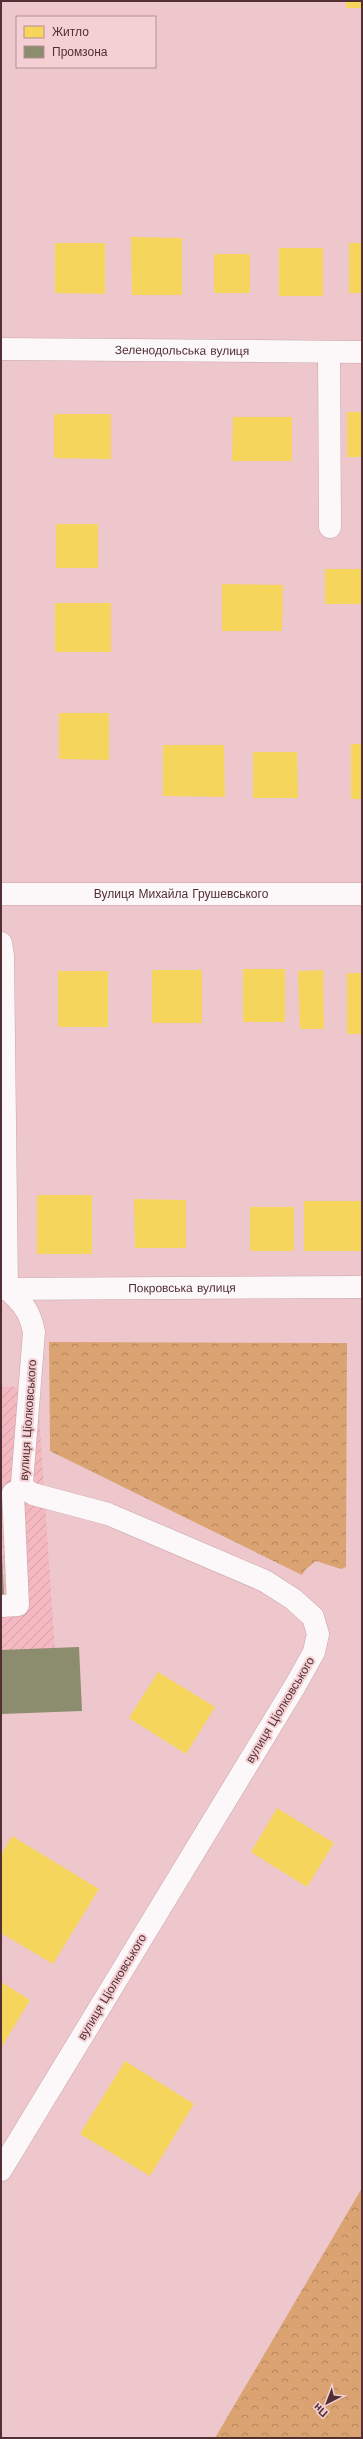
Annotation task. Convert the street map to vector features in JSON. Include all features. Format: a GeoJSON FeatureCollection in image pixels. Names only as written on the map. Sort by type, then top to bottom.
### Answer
{"type":"FeatureCollection","features":[{"type":"Feature","properties":{"kind":"street","name":"Зеленодольська вулиця"},"geometry":{"type":"LineString","coordinates":[[1,349],[362,352]]}},
{"type":"Feature","properties":{"kind":"street"},"geometry":{"type":"LineString","coordinates":[[329,352],[330,527]]}},
{"type":"Feature","properties":{"kind":"street","name":"Вулиця Михайла Грушевського"},"geometry":{"type":"LineString","coordinates":[[1,894],[362,894]]}},
{"type":"Feature","properties":{"kind":"street"},"geometry":{"type":"LineString","coordinates":[[1,943],[3,956],[4,1289]]}},
{"type":"Feature","properties":{"kind":"street","name":"Покровська вулиця"},"geometry":{"type":"LineString","coordinates":[[4,1289],[362,1287]]}},
{"type":"Feature","properties":{"kind":"street","name":"вулиця Ціолковського"},"geometry":{"type":"LineString","coordinates":[[4,1289],[24,1303],[30,1315],[34,1332],[22,1483],[13,1492]]}},
{"type":"Feature","properties":{"kind":"street"},"geometry":{"type":"LineString","coordinates":[[1,1606],[18,1605],[13,1492]]}},
{"type":"Feature","properties":{"kind":"street","name":"вулиця Ціолковського"},"geometry":{"type":"LineString","coordinates":[[1,2170],[314,1652],[318,1634],[313,1617],[293,1599],[265,1581],[108,1514],[33,1494],[13,1492]]}},
{"type":"Feature","properties":{"kind":"shaded area"},"geometry":{"type":"Polygon","coordinates":[[[37,1386],[58,1695],[1,1699],[1,1387],[37,1386]]]}},
{"type":"Feature","properties":{"kind":"green space"},"geometry":{"type":"Polygon","coordinates":[[[49,1342],[347,1343],[346,1567],[341,1569],[316,1561],[305,1570],[302,1575],[50,1451],[49,1342]]]}},
{"type":"Feature","properties":{"kind":"green space"},"geometry":{"type":"Polygon","coordinates":[[[362,2188],[362,2438],[215,2438],[362,2188]]]}},
{"type":"Feature","properties":{"kind":"building: Житло"},"geometry":{"type":"Polygon","coordinates":[[[346,1],[362,1],[362,8],[346,8],[346,1]]]}},
{"type":"Feature","properties":{"kind":"building: Житло"},"geometry":{"type":"Polygon","coordinates":[[[131,237],[182,238],[182,295],[132,295],[131,237]]]}},
{"type":"Feature","properties":{"kind":"building: Житло"},"geometry":{"type":"Polygon","coordinates":[[[55,243],[105,243],[105,294],[55,293],[55,243]]]}},
{"type":"Feature","properties":{"kind":"building: Житло"},"geometry":{"type":"Polygon","coordinates":[[[349,243],[362,243],[362,293],[349,293],[349,243]]]}},
{"type":"Feature","properties":{"kind":"building: Житло"},"geometry":{"type":"Polygon","coordinates":[[[279,248],[323,248],[323,296],[279,296],[279,248]]]}},
{"type":"Feature","properties":{"kind":"building: Житло"},"geometry":{"type":"Polygon","coordinates":[[[214,254],[250,254],[250,293],[214,293],[214,254]]]}},
{"type":"Feature","properties":{"kind":"building: Житло"},"geometry":{"type":"Polygon","coordinates":[[[347,412],[362,412],[362,457],[347,457],[347,412]]]}},
{"type":"Feature","properties":{"kind":"building: Житло"},"geometry":{"type":"Polygon","coordinates":[[[54,414],[111,414],[111,459],[54,458],[54,414]]]}},
{"type":"Feature","properties":{"kind":"building: Житло"},"geometry":{"type":"Polygon","coordinates":[[[233,417],[292,417],[292,461],[232,461],[233,417]]]}},
{"type":"Feature","properties":{"kind":"building: Житло"},"geometry":{"type":"Polygon","coordinates":[[[56,524],[98,524],[98,568],[56,568],[56,524]]]}},
{"type":"Feature","properties":{"kind":"building: Житло"},"geometry":{"type":"Polygon","coordinates":[[[325,569],[362,569],[362,604],[325,604],[325,569]]]}},
{"type":"Feature","properties":{"kind":"building: Житло"},"geometry":{"type":"Polygon","coordinates":[[[222,584],[283,585],[282,631],[222,631],[222,584]]]}},
{"type":"Feature","properties":{"kind":"building: Житло"},"geometry":{"type":"Polygon","coordinates":[[[55,603],[111,603],[111,652],[55,652],[55,603]]]}},
{"type":"Feature","properties":{"kind":"building: Житло"},"geometry":{"type":"Polygon","coordinates":[[[59,713],[109,713],[109,760],[59,759],[59,713]]]}},
{"type":"Feature","properties":{"kind":"building: Житло"},"geometry":{"type":"Polygon","coordinates":[[[351,744],[362,744],[362,799],[351,799],[351,744]]]}},
{"type":"Feature","properties":{"kind":"building: Житло"},"geometry":{"type":"Polygon","coordinates":[[[163,745],[224,745],[225,797],[163,796],[163,745]]]}},
{"type":"Feature","properties":{"kind":"building: Житло"},"geometry":{"type":"Polygon","coordinates":[[[253,752],[297,752],[298,798],[253,798],[253,752]]]}},
{"type":"Feature","properties":{"kind":"building: Житло"},"geometry":{"type":"Polygon","coordinates":[[[243,969],[285,969],[285,1022],[243,1022],[243,969]]]}},
{"type":"Feature","properties":{"kind":"building: Житло"},"geometry":{"type":"Polygon","coordinates":[[[152,970],[202,970],[202,1023],[152,1023],[152,970]]]}},
{"type":"Feature","properties":{"kind":"building: Житло"},"geometry":{"type":"Polygon","coordinates":[[[323,970],[324,1029],[300,1029],[298,971],[323,970]]]}},
{"type":"Feature","properties":{"kind":"building: Житло"},"geometry":{"type":"Polygon","coordinates":[[[58,971],[108,971],[108,1027],[58,1027],[58,971]]]}},
{"type":"Feature","properties":{"kind":"building: Житло"},"geometry":{"type":"Polygon","coordinates":[[[347,973],[362,973],[362,1034],[347,1034],[347,973]]]}},
{"type":"Feature","properties":{"kind":"building: Житло"},"geometry":{"type":"Polygon","coordinates":[[[37,1195],[92,1195],[92,1254],[37,1254],[37,1195]]]}},
{"type":"Feature","properties":{"kind":"building: Житло"},"geometry":{"type":"Polygon","coordinates":[[[134,1199],[186,1200],[186,1248],[135,1248],[134,1199]]]}},
{"type":"Feature","properties":{"kind":"building: Житло"},"geometry":{"type":"Polygon","coordinates":[[[304,1201],[362,1201],[362,1251],[304,1251],[304,1201]]]}},
{"type":"Feature","properties":{"kind":"building: Житло"},"geometry":{"type":"Polygon","coordinates":[[[250,1207],[294,1207],[294,1251],[250,1251],[250,1207]]]}},
{"type":"Feature","properties":{"kind":"building: Житло"},"geometry":{"type":"Polygon","coordinates":[[[158,1672],[215,1707],[186,1754],[129,1718],[158,1672]]]}},
{"type":"Feature","properties":{"kind":"building: Житло"},"geometry":{"type":"Polygon","coordinates":[[[277,1808],[334,1843],[307,1887],[251,1852],[277,1808]]]}},
{"type":"Feature","properties":{"kind":"building: Житло"},"geometry":{"type":"Polygon","coordinates":[[[12,1836],[99,1889],[53,1964],[1,1933],[1,1855],[12,1836]]]}},
{"type":"Feature","properties":{"kind":"building: Житло"},"geometry":{"type":"Polygon","coordinates":[[[1,1982],[30,2000],[1,2048],[1,1982]]]}},
{"type":"Feature","properties":{"kind":"building: Житло"},"geometry":{"type":"Polygon","coordinates":[[[125,2061],[194,2104],[150,2176],[80,2134],[125,2061]]]}},
{"type":"Feature","properties":{"kind":"building: Промзона"},"geometry":{"type":"Polygon","coordinates":[[[1,1536],[4,1595],[1,1596],[1,1536]]]}},
{"type":"Feature","properties":{"kind":"building: Промзона"},"geometry":{"type":"Polygon","coordinates":[[[79,1647],[82,1711],[1,1714],[1,1650],[79,1647]]]}}]}
